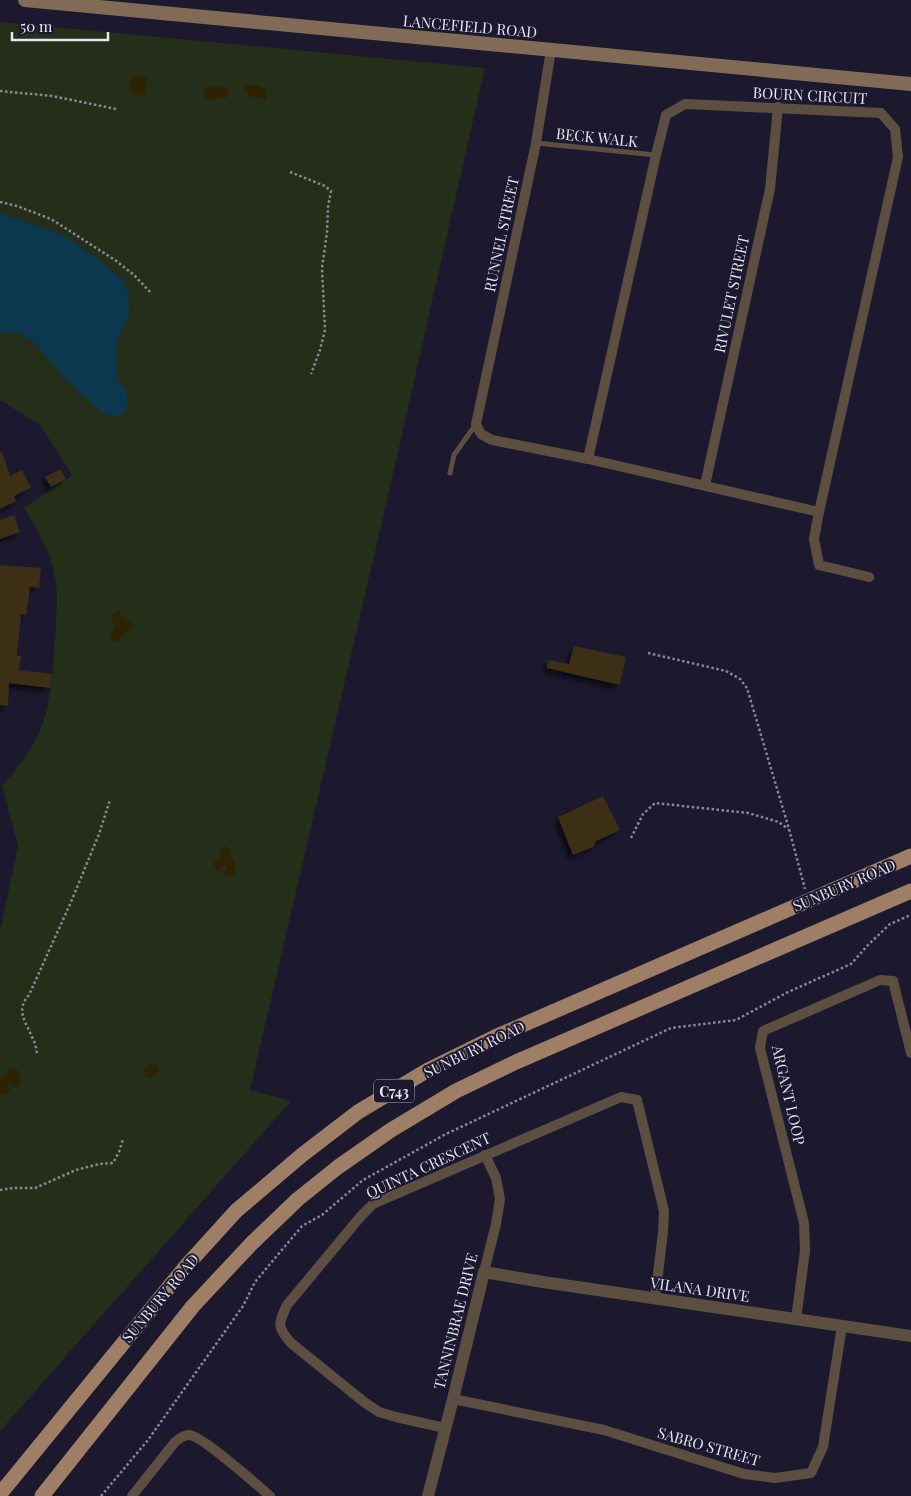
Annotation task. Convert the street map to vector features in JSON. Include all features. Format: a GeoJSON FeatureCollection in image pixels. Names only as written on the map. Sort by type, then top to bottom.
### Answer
{"type":"FeatureCollection","features":[{"type":"Feature","properties":{"kind":"main road","name":"LANCEFIELD ROAD"},"geometry":{"type":"LineString","coordinates":[[25,0],[911,84]]}},
{"type":"Feature","properties":{"kind":"main road","name":"SUNBURY ROAD"},"geometry":{"type":"LineString","coordinates":[[0,1494],[193,1258],[236,1211],[302,1155],[358,1112],[428,1070],[495,1037],[911,856]]}},
{"type":"Feature","properties":{"kind":"main road","name":"SUNBURY ROAD"},"geometry":{"type":"LineString","coordinates":[[42,1496],[193,1306],[251,1244],[298,1199],[338,1167],[391,1130],[456,1090],[516,1062],[911,891]]}},
{"type":"Feature","properties":{"kind":"street","name":"RUNNEL STREET"},"geometry":{"type":"LineString","coordinates":[[476,424],[536,143],[551,50]]}},
{"type":"Feature","properties":{"kind":"street","name":"BOURN CIRCUIT"},"geometry":{"type":"LineString","coordinates":[[588,460],[666,115],[685,104],[881,113],[895,129],[898,157],[814,539],[819,564],[869,577]]}},
{"type":"Feature","properties":{"kind":"street","name":"RIVULET STREET"},"geometry":{"type":"LineString","coordinates":[[704,485],[770,189],[778,107]]}},
{"type":"Feature","properties":{"kind":"street"},"geometry":{"type":"LineString","coordinates":[[476,424],[481,434],[492,440],[704,485],[819,512]]}},
{"type":"Feature","properties":{"kind":"street","name":"ARGANT LOOP"},"geometry":{"type":"LineString","coordinates":[[796,1319],[805,1250],[804,1223],[760,1048],[763,1031],[880,980],[893,981],[911,1053]]}},
{"type":"Feature","properties":{"kind":"street","name":"QUINTA CRESCENT"},"geometry":{"type":"LineString","coordinates":[[445,1428],[379,1412],[291,1343],[282,1333],[280,1320],[287,1305],[373,1204],[621,1097],[637,1100],[664,1211],[664,1232],[655,1299]]}},
{"type":"Feature","properties":{"kind":"street","name":"TANNINBRAE DRIVE"},"geometry":{"type":"LineString","coordinates":[[428,1496],[496,1224],[500,1199],[496,1178],[485,1155]]}},
{"type":"Feature","properties":{"kind":"street","name":"VILANA DRIVE"},"geometry":{"type":"LineString","coordinates":[[484,1272],[911,1336]]}},
{"type":"Feature","properties":{"kind":"street","name":"SABRO STREET"},"geometry":{"type":"LineString","coordinates":[[453,1399],[604,1430],[744,1474],[776,1478],[811,1472],[823,1447],[842,1326]]}},
{"type":"Feature","properties":{"kind":"street"},"geometry":{"type":"LineString","coordinates":[[132,1496],[175,1442],[183,1436],[190,1435],[198,1438],[210,1447],[270,1496]]}},
{"type":"Feature","properties":{"kind":"lane","name":"BECK WALK"},"geometry":{"type":"LineString","coordinates":[[536,143],[656,155]]}},
{"type":"Feature","properties":{"kind":"lane","name":"RUNNEL STREET"},"geometry":{"type":"LineString","coordinates":[[450,473],[454,455],[476,424]]}},
{"type":"Feature","properties":{"kind":"path"},"geometry":{"type":"LineString","coordinates":[[0,91],[52,96],[116,109]]}},
{"type":"Feature","properties":{"kind":"path"},"geometry":{"type":"LineString","coordinates":[[290,172],[325,186],[331,191],[322,268],[325,330],[311,374]]}},
{"type":"Feature","properties":{"kind":"path"},"geometry":{"type":"LineString","coordinates":[[0,202],[17,206],[50,219],[115,260],[134,275],[152,294]]}},
{"type":"Feature","properties":{"kind":"path"},"geometry":{"type":"LineString","coordinates":[[648,653],[726,671],[740,679],[747,688],[790,829],[808,900]]}},
{"type":"Feature","properties":{"kind":"path"},"geometry":{"type":"LineString","coordinates":[[37,1053],[34,1039],[23,1019],[24,1000],[29,995],[71,902],[99,834],[110,800]]}},
{"type":"Feature","properties":{"kind":"path"},"geometry":{"type":"LineString","coordinates":[[631,838],[642,814],[655,803],[748,814],[779,822],[790,829]]}},
{"type":"Feature","properties":{"kind":"path"},"geometry":{"type":"LineString","coordinates":[[0,1190],[35,1188],[76,1170],[99,1164],[113,1163],[123,1139]]}},
{"type":"Feature","properties":{"kind":"green space"},"geometry":{"type":"Polygon","coordinates":[[[0,22],[485,68],[250,1090],[291,1101],[0,1431],[0,932],[18,846],[2,785],[30,750],[38,734],[49,700],[54,661],[57,600],[55,577],[47,550],[24,508],[72,475],[40,425],[0,400],[0,22]]]}},
{"type":"Feature","properties":{"kind":"sand"},"geometry":{"type":"Polygon","coordinates":[[[142,75],[147,78],[145,94],[140,96],[131,91],[130,84],[134,78],[142,75]]]}},
{"type":"Feature","properties":{"kind":"sand"},"geometry":{"type":"Polygon","coordinates":[[[260,85],[267,91],[266,99],[251,97],[246,93],[244,87],[260,85]]]}},
{"type":"Feature","properties":{"kind":"sand"},"geometry":{"type":"Polygon","coordinates":[[[210,86],[224,87],[229,90],[228,95],[224,99],[220,97],[212,100],[207,99],[204,95],[205,90],[210,86]]]}},
{"type":"Feature","properties":{"kind":"sand"},"geometry":{"type":"Polygon","coordinates":[[[119,611],[121,616],[131,621],[133,627],[122,635],[119,640],[113,642],[110,638],[116,625],[112,622],[111,617],[119,611]]]}},
{"type":"Feature","properties":{"kind":"sand"},"geometry":{"type":"Polygon","coordinates":[[[225,846],[229,849],[231,859],[235,862],[235,873],[230,877],[226,877],[223,874],[226,866],[222,867],[219,871],[216,870],[214,865],[215,859],[219,858],[221,849],[225,846]]]}},
{"type":"Feature","properties":{"kind":"sand"},"geometry":{"type":"Polygon","coordinates":[[[152,1062],[159,1072],[150,1078],[146,1077],[144,1069],[152,1062]]]}},
{"type":"Feature","properties":{"kind":"sand"},"geometry":{"type":"Polygon","coordinates":[[[12,1068],[16,1068],[20,1076],[21,1085],[16,1088],[10,1083],[8,1086],[10,1091],[0,1095],[0,1077],[5,1076],[12,1068]]]}},
{"type":"Feature","properties":{"kind":"water"},"geometry":{"type":"Polygon","coordinates":[[[0,213],[57,233],[71,240],[124,281],[129,298],[129,315],[116,343],[117,378],[127,393],[128,402],[125,411],[118,416],[106,415],[85,397],[65,378],[34,342],[17,332],[0,333],[0,213]]]}},
{"type":"Feature","properties":{"kind":"building"},"geometry":{"type":"Polygon","coordinates":[[[0,452],[2,452],[10,476],[22,470],[31,488],[14,496],[16,501],[0,509],[0,452]]]}},
{"type":"Feature","properties":{"kind":"building"},"geometry":{"type":"Polygon","coordinates":[[[61,469],[66,479],[51,487],[45,477],[61,469]]]}},
{"type":"Feature","properties":{"kind":"building"},"geometry":{"type":"Polygon","coordinates":[[[14,515],[20,532],[0,539],[0,520],[14,515]]]}},
{"type":"Feature","properties":{"kind":"building"},"geometry":{"type":"Polygon","coordinates":[[[0,565],[41,568],[39,588],[30,587],[26,615],[21,614],[17,656],[21,656],[19,670],[52,674],[51,688],[9,683],[8,706],[0,705],[0,565]]]}},
{"type":"Feature","properties":{"kind":"building"},"geometry":{"type":"Polygon","coordinates":[[[574,646],[626,657],[620,685],[547,668],[548,660],[569,664],[574,646]]]}},
{"type":"Feature","properties":{"kind":"building"},"geometry":{"type":"Polygon","coordinates":[[[603,796],[620,830],[596,841],[593,847],[573,855],[558,817],[603,796]]]}}]}
